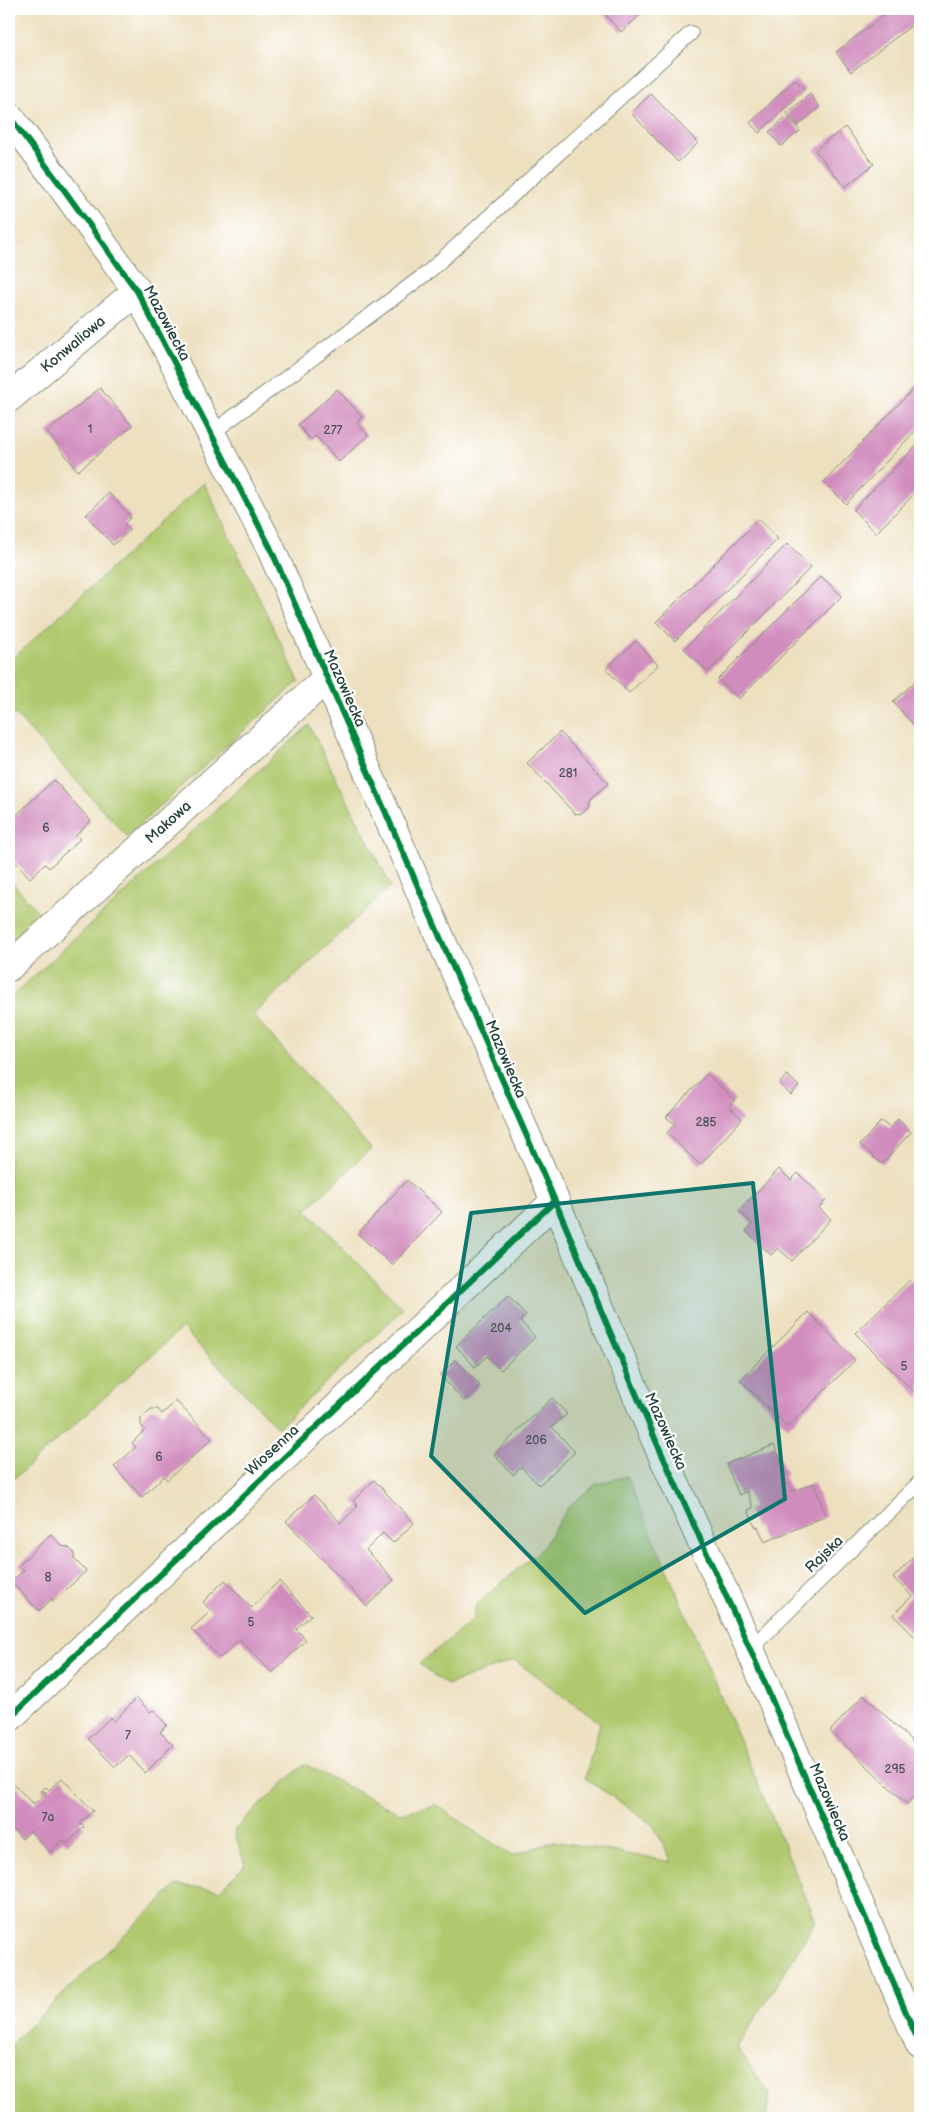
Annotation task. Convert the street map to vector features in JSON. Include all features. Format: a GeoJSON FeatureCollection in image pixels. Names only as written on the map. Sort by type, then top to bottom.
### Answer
{"type":"FeatureCollection","features":[{"type":"Feature","properties":{"kind":"street","name":"Mazowiecka"},"geometry":{"type":"LineString","coordinates":[[9,116],[137,291],[270,547],[554,1201],[652,1432],[750,1649],[920,2045]]}},
{"type":"Feature","properties":{"kind":"street","name":"Konwaliowa"},"geometry":{"type":"LineString","coordinates":[[9,398],[137,291]]}},
{"type":"Feature","properties":{"kind":"street","name":"Makowa"},"geometry":{"type":"LineString","coordinates":[[9,967],[327,678]]}},
{"type":"Feature","properties":{"kind":"street","name":"Wiosenna"},"geometry":{"type":"LineString","coordinates":[[9,1718],[554,1201]]}},
{"type":"Feature","properties":{"kind":"lane"},"geometry":{"type":"LineString","coordinates":[[212,433],[426,273],[691,33]]}},
{"type":"Feature","properties":{"kind":"lane","name":"Rajska"},"geometry":{"type":"LineString","coordinates":[[750,1649],[920,1482]]}},
{"type":"Feature","properties":{"kind":"highlighted area"},"geometry":{"type":"Polygon","coordinates":[[[753,1183],[785,1499],[585,1613],[431,1456],[471,1213],[753,1183]]]}},
{"type":"Feature","properties":{"kind":"green space"},"geometry":{"type":"Polygon","coordinates":[[[204,483],[299,681],[127,836],[9,708],[9,662],[204,483]]]}},
{"type":"Feature","properties":{"kind":"green space"},"geometry":{"type":"Polygon","coordinates":[[[309,725],[391,886],[253,1015],[371,1149],[306,1210],[403,1309],[278,1428],[182,1328],[15,1478],[9,1471],[9,999],[309,725]]]}},
{"type":"Feature","properties":{"kind":"green space"},"geometry":{"type":"Polygon","coordinates":[[[9,879],[41,915],[9,945],[9,879]]]}},
{"type":"Feature","properties":{"kind":"green space"},"geometry":{"type":"Polygon","coordinates":[[[627,1476],[816,1921],[737,2048],[770,2094],[766,2118],[9,2118],[9,2046],[177,1885],[220,1890],[245,1865],[234,1830],[304,1764],[399,1813],[436,1805],[512,1856],[554,1841],[672,1862],[653,1825],[585,1778],[600,1723],[514,1660],[447,1685],[419,1664],[473,1620],[476,1605],[542,1548],[569,1506],[596,1484],[627,1476]]]}},
{"type":"Feature","properties":{"kind":"building"},"geometry":{"type":"Polygon","coordinates":[[[600,9],[647,9],[621,32],[600,9]]]}},
{"type":"Feature","properties":{"kind":"building"},"geometry":{"type":"Polygon","coordinates":[[[892,9],[915,9],[920,15],[920,19],[851,72],[836,52],[892,9]]]}},
{"type":"Feature","properties":{"kind":"building"},"geometry":{"type":"Polygon","coordinates":[[[795,79],[805,89],[759,133],[750,123],[795,79]]]}},
{"type":"Feature","properties":{"kind":"building"},"geometry":{"type":"Polygon","coordinates":[[[651,94],[698,143],[678,162],[631,113],[651,94]]]}},
{"type":"Feature","properties":{"kind":"building"},"geometry":{"type":"Polygon","coordinates":[[[810,94],[820,107],[798,126],[787,113],[810,94]]]}},
{"type":"Feature","properties":{"kind":"building"},"geometry":{"type":"Polygon","coordinates":[[[788,116],[800,131],[781,146],[769,132],[788,116]]]}},
{"type":"Feature","properties":{"kind":"building"},"geometry":{"type":"Polygon","coordinates":[[[845,127],[874,164],[845,187],[815,150],[845,127]]]}},
{"type":"Feature","properties":{"kind":"building"},"geometry":{"type":"Polygon","coordinates":[[[920,382],[920,426],[846,504],[824,482],[920,382]]]}},
{"type":"Feature","properties":{"kind":"building"},"geometry":{"type":"Polygon","coordinates":[[[100,388],[132,426],[78,471],[47,432],[100,388]]]}},
{"type":"Feature","properties":{"kind":"building"},"geometry":{"type":"Polygon","coordinates":[[[337,389],[362,417],[357,423],[368,435],[339,462],[316,436],[311,440],[298,425],[337,389]]]}},
{"type":"Feature","properties":{"kind":"building"},"geometry":{"type":"Polygon","coordinates":[[[920,442],[920,488],[876,533],[853,510],[920,442]]]}},
{"type":"Feature","properties":{"kind":"building"},"geometry":{"type":"Polygon","coordinates":[[[109,493],[131,517],[124,524],[130,530],[113,545],[86,515],[109,493]]]}},
{"type":"Feature","properties":{"kind":"building"},"geometry":{"type":"Polygon","coordinates":[[[759,519],[778,539],[675,641],[656,622],[759,519]]]}},
{"type":"Feature","properties":{"kind":"building"},"geometry":{"type":"Polygon","coordinates":[[[787,544],[811,567],[708,672],[684,649],[787,544]]]}},
{"type":"Feature","properties":{"kind":"building"},"geometry":{"type":"Polygon","coordinates":[[[821,576],[842,596],[739,699],[718,679],[821,576]]]}},
{"type":"Feature","properties":{"kind":"building"},"geometry":{"type":"Polygon","coordinates":[[[636,641],[658,665],[629,693],[606,669],[636,641]]]}},
{"type":"Feature","properties":{"kind":"building"},"geometry":{"type":"Polygon","coordinates":[[[920,677],[920,732],[893,702],[920,677]]]}},
{"type":"Feature","properties":{"kind":"building"},"geometry":{"type":"Polygon","coordinates":[[[560,732],[608,783],[590,800],[589,808],[583,813],[575,814],[527,763],[560,732]]]}},
{"type":"Feature","properties":{"kind":"building"},"geometry":{"type":"Polygon","coordinates":[[[54,780],[91,821],[76,835],[80,839],[49,868],[45,864],[30,878],[9,855],[9,822],[54,780]]]}},
{"type":"Feature","properties":{"kind":"building"},"geometry":{"type":"Polygon","coordinates":[[[707,1074],[735,1100],[729,1106],[742,1119],[700,1165],[667,1133],[675,1124],[666,1117],[707,1074]]]}},
{"type":"Feature","properties":{"kind":"building"},"geometry":{"type":"Polygon","coordinates":[[[787,1075],[799,1086],[791,1095],[779,1084],[787,1075]]]}},
{"type":"Feature","properties":{"kind":"building"},"geometry":{"type":"Polygon","coordinates":[[[898,1119],[911,1132],[882,1164],[860,1145],[881,1121],[890,1128],[898,1119]]]}},
{"type":"Feature","properties":{"kind":"building"},"geometry":{"type":"Polygon","coordinates":[[[779,1169],[791,1180],[798,1173],[826,1200],[819,1208],[831,1219],[792,1261],[778,1248],[771,1255],[746,1231],[752,1224],[739,1211],[779,1169]]]}},
{"type":"Feature","properties":{"kind":"building"},"geometry":{"type":"Polygon","coordinates":[[[407,1180],[442,1212],[392,1265],[358,1234],[407,1180]]]}},
{"type":"Feature","properties":{"kind":"building"},"geometry":{"type":"Polygon","coordinates":[[[910,1280],[920,1290],[920,1398],[855,1333],[910,1280]]]}},
{"type":"Feature","properties":{"kind":"building"},"geometry":{"type":"Polygon","coordinates":[[[508,1296],[526,1315],[520,1321],[535,1337],[501,1370],[487,1356],[475,1367],[456,1346],[508,1296]]]}},
{"type":"Feature","properties":{"kind":"building"},"geometry":{"type":"Polygon","coordinates":[[[808,1312],[855,1360],[788,1427],[740,1380],[808,1312]]]}},
{"type":"Feature","properties":{"kind":"building"},"geometry":{"type":"Polygon","coordinates":[[[455,1360],[480,1385],[464,1401],[440,1375],[455,1360]]]}},
{"type":"Feature","properties":{"kind":"building"},"geometry":{"type":"Polygon","coordinates":[[[552,1398],[567,1414],[552,1427],[575,1452],[539,1485],[521,1467],[513,1475],[494,1454],[552,1398]]]}},
{"type":"Feature","properties":{"kind":"building"},"geometry":{"type":"Polygon","coordinates":[[[176,1401],[212,1439],[167,1480],[164,1476],[142,1497],[114,1467],[136,1447],[132,1443],[145,1430],[141,1425],[141,1418],[151,1409],[158,1409],[162,1414],[176,1401]]]}},
{"type":"Feature","properties":{"kind":"building"},"geometry":{"type":"Polygon","coordinates":[[[774,1445],[787,1475],[784,1476],[791,1492],[814,1483],[826,1516],[765,1542],[758,1527],[755,1527],[748,1510],[753,1508],[747,1491],[739,1495],[726,1464],[774,1445]]]}},
{"type":"Feature","properties":{"kind":"building"},"geometry":{"type":"Polygon","coordinates":[[[374,1480],[414,1523],[393,1543],[383,1533],[366,1550],[394,1580],[367,1606],[286,1521],[314,1495],[341,1523],[358,1506],[353,1501],[374,1480]]]}},
{"type":"Feature","properties":{"kind":"building"},"geometry":{"type":"Polygon","coordinates":[[[51,1534],[62,1546],[68,1547],[74,1553],[74,1559],[86,1571],[54,1601],[52,1599],[39,1611],[11,1582],[24,1570],[19,1565],[51,1534]]]}},
{"type":"Feature","properties":{"kind":"building"},"geometry":{"type":"Polygon","coordinates":[[[920,1551],[920,1642],[893,1615],[912,1596],[893,1578],[920,1551]]]}},
{"type":"Feature","properties":{"kind":"building"},"geometry":{"type":"Polygon","coordinates":[[[225,1580],[251,1608],[279,1581],[311,1615],[296,1629],[306,1640],[272,1673],[240,1639],[220,1658],[191,1629],[211,1611],[203,1602],[225,1580]]]}},
{"type":"Feature","properties":{"kind":"building"},"geometry":{"type":"Polygon","coordinates":[[[864,1695],[920,1749],[920,1790],[907,1804],[830,1731],[864,1695]]]}},
{"type":"Feature","properties":{"kind":"building"},"geometry":{"type":"Polygon","coordinates":[[[137,1698],[150,1712],[153,1710],[167,1725],[160,1732],[173,1745],[145,1773],[129,1755],[115,1767],[88,1739],[111,1717],[114,1721],[137,1698]]]}},
{"type":"Feature","properties":{"kind":"building"},"geometry":{"type":"Polygon","coordinates":[[[62,1778],[93,1811],[80,1823],[84,1827],[67,1844],[63,1840],[50,1852],[30,1831],[22,1839],[9,1826],[9,1787],[13,1783],[33,1802],[33,1805],[47,1792],[41,1791],[46,1787],[49,1790],[62,1778]]]}},
{"type":"Feature","properties":{"kind":"cycle path"},"geometry":{"type":"LineString","coordinates":[[9,116],[137,291],[270,547],[555,1201],[656,1441],[750,1649],[920,2045]]}},
{"type":"Feature","properties":{"kind":"cycle path"},"geometry":{"type":"LineString","coordinates":[[9,1718],[555,1201]]}}]}
